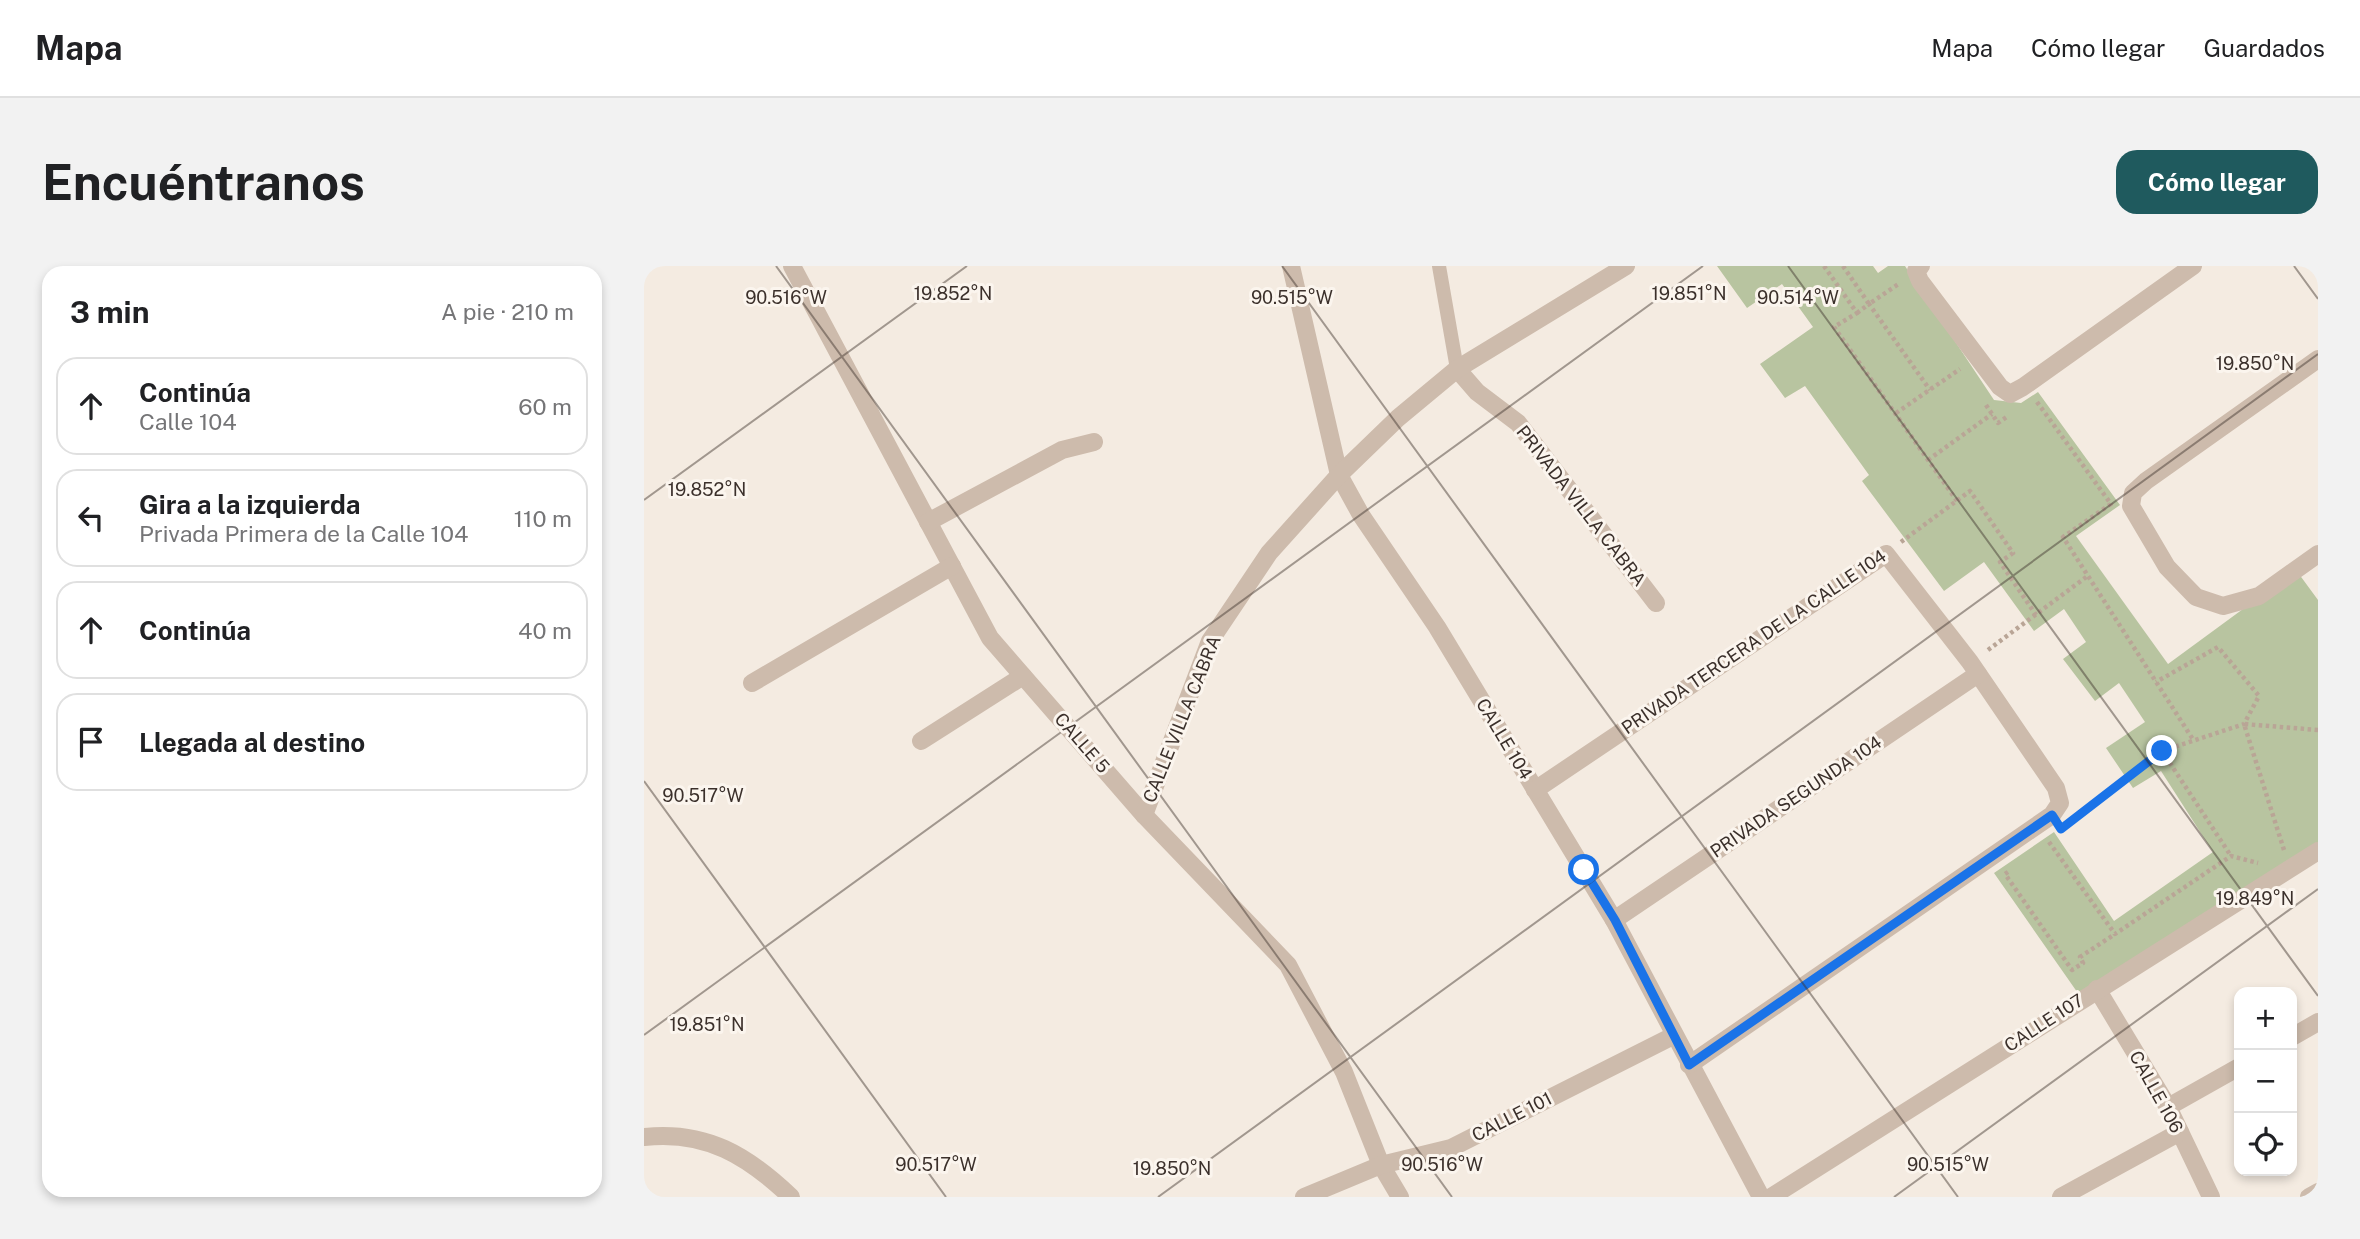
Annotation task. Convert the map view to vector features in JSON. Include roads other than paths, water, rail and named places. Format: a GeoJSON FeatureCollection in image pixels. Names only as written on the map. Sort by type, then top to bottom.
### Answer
{"type":"FeatureCollection","features":[{"type":"Feature","properties":{"kind":"street","name":"CALLE 5"},"geometry":{"type":"LineString","coordinates":[[792,266],[989,638],[1144,815],[1288,965],[1344,1072],[1381,1165],[1400,1197]]}},
{"type":"Feature","properties":{"kind":"street","name":"CALLE 104"},"geometry":{"type":"LineString","coordinates":[[1291,266],[1339,475],[1361,515],[1437,627],[1615,920],[1673,1036],[1761,1197]]}},
{"type":"Feature","properties":{"kind":"street","name":"CALLE VILLA CABRA"},"geometry":{"type":"LineString","coordinates":[[1144,815],[1210,641],[1269,553],[1339,475],[1398,418],[1457,369],[1626,266]]}},
{"type":"Feature","properties":{"kind":"street"},"geometry":{"type":"LineString","coordinates":[[1913,273],[2013,402],[2023,387],[2193,266]]}},
{"type":"Feature","properties":{"kind":"street"},"geometry":{"type":"LineString","coordinates":[[2318,359],[2133,493],[2131,506],[2167,567],[2196,597],[2223,606],[2259,596],[2318,554]]}},
{"type":"Feature","properties":{"kind":"street","name":"PRIVADA VILLA CABRA"},"geometry":{"type":"LineString","coordinates":[[1457,369],[1476,392],[1518,423],[1656,603]]}},
{"type":"Feature","properties":{"kind":"street"},"geometry":{"type":"LineString","coordinates":[[928,522],[1062,450],[1094,442]]}},
{"type":"Feature","properties":{"kind":"street","name":"PRIVADA TERCERA DE LA CALLE 104"},"geometry":{"type":"LineString","coordinates":[[1535,790],[1886,554],[1974,668]]}},
{"type":"Feature","properties":{"kind":"street"},"geometry":{"type":"LineString","coordinates":[[752,683],[952,566]]}},
{"type":"Feature","properties":{"kind":"street"},"geometry":{"type":"LineString","coordinates":[[1689,1065],[2056,809],[2056,788],[1974,668]]}},
{"type":"Feature","properties":{"kind":"street","name":"PRIVADA SEGUNDA 104"},"geometry":{"type":"LineString","coordinates":[[1615,920],[1974,668]]}},
{"type":"Feature","properties":{"kind":"street"},"geometry":{"type":"LineString","coordinates":[[921,741],[1023,676]]}},
{"type":"Feature","properties":{"kind":"street","name":"CALLE 107"},"geometry":{"type":"LineString","coordinates":[[1771,1197],[2318,850]]}},
{"type":"Feature","properties":{"kind":"street","name":"CALLE 106"},"geometry":{"type":"LineString","coordinates":[[2097,989],[2168,1107],[2211,1197]]}},
{"type":"Feature","properties":{"kind":"street"},"geometry":{"type":"LineString","coordinates":[[2297,1034],[2318,1022]]}},
{"type":"Feature","properties":{"kind":"street","name":"CALLE 101"},"geometry":{"type":"LineString","coordinates":[[1304,1197],[1381,1165],[1451,1148],[1673,1036]]}},
{"type":"Feature","properties":{"kind":"street"},"geometry":{"type":"LineString","coordinates":[[2168,1107],[2234,1070]]}},
{"type":"Feature","properties":{"kind":"street"},"geometry":{"type":"LineString","coordinates":[[2061,1197],[2179,1132]]}},
{"type":"Feature","properties":{"kind":"street"},"geometry":{"type":"LineString","coordinates":[[644,1137],[670,1134],[719,1146],[759,1167],[791,1197]]}},
{"type":"Feature","properties":{"kind":"street"},"geometry":{"type":"LineString","coordinates":[[2309,1197],[2318,1192]]}},
{"type":"Feature","properties":{"kind":"lane"},"geometry":{"type":"LineString","coordinates":[[1439,266],[1457,369]]}}]}
